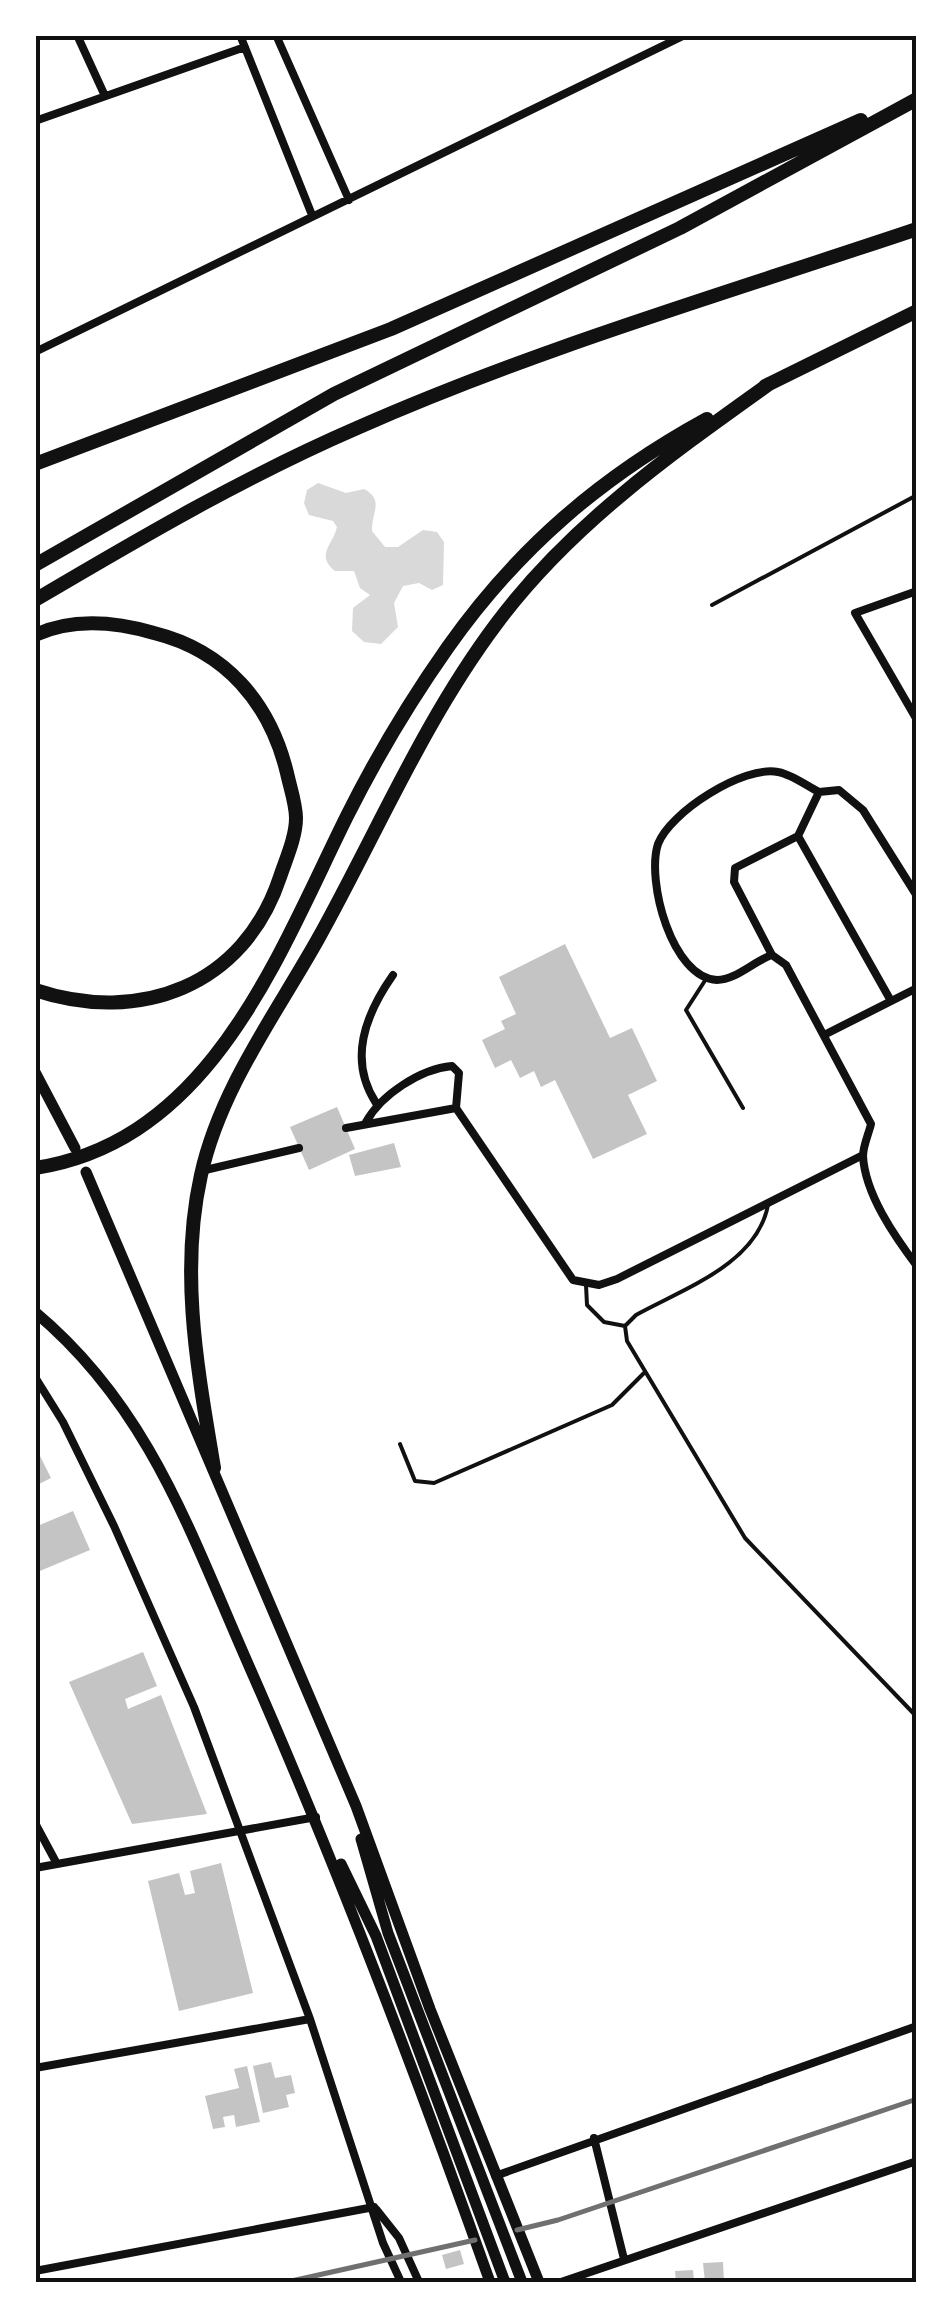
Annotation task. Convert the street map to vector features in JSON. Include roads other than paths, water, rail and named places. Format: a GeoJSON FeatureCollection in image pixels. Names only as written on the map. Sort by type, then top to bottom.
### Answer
{"type":"FeatureCollection","features":[{"type":"Feature","properties":{"kind":"highway"},"geometry":{"type":"LineString","coordinates":[[35,564],[334,394],[680,228],[917,97]]}},
{"type":"Feature","properties":{"kind":"highway"},"geometry":{"type":"LineString","coordinates":[[35,464],[391,330],[917,97]]}},
{"type":"Feature","properties":{"kind":"highway"},"geometry":{"type":"LineString","coordinates":[[35,600],[207,502],[357,428],[502,371],[917,229]]}},
{"type":"Feature","properties":{"kind":"highway"},"geometry":{"type":"LineString","coordinates":[[35,1168],[69,1163],[145,1127],[206,1070],[283,946],[396,725],[449,645],[548,529],[604,480],[769,384],[917,311]]}},
{"type":"Feature","properties":{"kind":"highway"},"geometry":{"type":"LineString","coordinates":[[214,1468],[190,1330],[194,1208],[201,1171],[226,1100],[320,936],[412,759],[498,622],[564,546],[618,498],[769,384]]}},
{"type":"Feature","properties":{"kind":"highway"},"geometry":{"type":"LineString","coordinates":[[35,635],[94,622],[176,638],[216,659],[254,694],[279,740],[296,819],[272,901],[236,951],[202,982],[120,1004],[80,1002],[35,990]]}},
{"type":"Feature","properties":{"kind":"main road"},"geometry":{"type":"LineString","coordinates":[[35,1072],[75,1148]]}},
{"type":"Feature","properties":{"kind":"main road"},"geometry":{"type":"LineString","coordinates":[[86,1172],[342,1773],[539,2282]]}},
{"type":"Feature","properties":{"kind":"main road"},"geometry":{"type":"LineString","coordinates":[[35,1312],[91,1368],[134,1424],[179,1499],[316,1817],[490,2282]]}},
{"type":"Feature","properties":{"kind":"main road"},"geometry":{"type":"LineString","coordinates":[[342,1773],[382,1934],[505,2282]]}},
{"type":"Feature","properties":{"kind":"main road"},"geometry":{"type":"LineString","coordinates":[[306,1793],[382,1934],[522,2282]]}},
{"type":"Feature","properties":{"kind":"street"},"geometry":{"type":"LineString","coordinates":[[77,35],[105,96]]}},
{"type":"Feature","properties":{"kind":"street"},"geometry":{"type":"LineString","coordinates":[[240,35],[312,214]]}},
{"type":"Feature","properties":{"kind":"street"},"geometry":{"type":"LineString","coordinates":[[290,35],[277,37],[350,200]]}},
{"type":"Feature","properties":{"kind":"street"},"geometry":{"type":"LineString","coordinates":[[35,352],[685,35]]}},
{"type":"Feature","properties":{"kind":"street"},"geometry":{"type":"LineString","coordinates":[[35,120],[245,47]]}},
{"type":"Feature","properties":{"kind":"street"},"geometry":{"type":"LineString","coordinates":[[917,591],[855,613],[917,720]]}},
{"type":"Feature","properties":{"kind":"street"},"geometry":{"type":"LineString","coordinates":[[772,955],[722,980],[706,978],[684,959],[659,915],[658,844],[677,819],[713,790],[758,772],[780,772],[819,792],[840,790],[856,802],[917,896]]}},
{"type":"Feature","properties":{"kind":"street"},"geometry":{"type":"LineString","coordinates":[[819,792],[798,836],[736,868],[734,882],[772,955],[786,965],[826,1034],[871,1124],[863,1155],[888,1223],[917,1266]]}},
{"type":"Feature","properties":{"kind":"street"},"geometry":{"type":"LineString","coordinates":[[798,836],[891,1001]]}},
{"type":"Feature","properties":{"kind":"street"},"geometry":{"type":"LineString","coordinates":[[376,1103],[363,1083],[359,1065],[375,1000],[393,975]]}},
{"type":"Feature","properties":{"kind":"street"},"geometry":{"type":"LineString","coordinates":[[826,1034],[917,988]]}},
{"type":"Feature","properties":{"kind":"street"},"geometry":{"type":"LineString","coordinates":[[366,1122],[376,1103],[435,1068],[452,1066],[459,1073],[456,1108],[573,1280],[586,1285],[617,1279],[863,1155]]}},
{"type":"Feature","properties":{"kind":"street"},"geometry":{"type":"LineString","coordinates":[[346,1128],[456,1108]]}},
{"type":"Feature","properties":{"kind":"street"},"geometry":{"type":"LineString","coordinates":[[201,1171],[299,1148]]}},
{"type":"Feature","properties":{"kind":"street"},"geometry":{"type":"LineString","coordinates":[[35,1377],[64,1422],[135,1571],[242,1830],[397,2281]]}},
{"type":"Feature","properties":{"kind":"street"},"geometry":{"type":"LineString","coordinates":[[35,1868],[316,1817]]}},
{"type":"Feature","properties":{"kind":"street"},"geometry":{"type":"LineString","coordinates":[[35,1823],[57,1864]]}},
{"type":"Feature","properties":{"kind":"street"},"geometry":{"type":"LineString","coordinates":[[35,2068],[310,2019]]}},
{"type":"Feature","properties":{"kind":"street"},"geometry":{"type":"LineString","coordinates":[[496,2176],[917,2026]]}},
{"type":"Feature","properties":{"kind":"street"},"geometry":{"type":"LineString","coordinates":[[594,2138],[624,2259]]}},
{"type":"Feature","properties":{"kind":"street"},"geometry":{"type":"LineString","coordinates":[[561,2282],[917,2160]]}},
{"type":"Feature","properties":{"kind":"street"},"geometry":{"type":"LineString","coordinates":[[35,2271],[374,2207]]}},
{"type":"Feature","properties":{"kind":"street"},"geometry":{"type":"LineString","coordinates":[[374,2207],[399,2238],[419,2282]]}},
{"type":"Feature","properties":{"kind":"lane"},"geometry":{"type":"LineString","coordinates":[[712,605],[917,495]]}},
{"type":"Feature","properties":{"kind":"lane"},"geometry":{"type":"LineString","coordinates":[[706,978],[686,1010],[743,1108]]}},
{"type":"Feature","properties":{"kind":"lane"},"geometry":{"type":"LineString","coordinates":[[625,1326],[636,1315],[726,1265],[746,1248],[764,1226],[769,1200]]}},
{"type":"Feature","properties":{"kind":"lane"},"geometry":{"type":"LineString","coordinates":[[586,1285],[586,1305],[604,1322],[625,1326]]}},
{"type":"Feature","properties":{"kind":"lane"},"geometry":{"type":"LineString","coordinates":[[625,1326],[627,1341],[745,1538],[917,1718]]}},
{"type":"Feature","properties":{"kind":"lane"},"geometry":{"type":"LineString","coordinates":[[400,1444],[415,1481],[434,1483],[612,1405],[645,1372]]}},
{"type":"Feature","properties":{"kind":"railway"},"geometry":{"type":"LineString","coordinates":[[517,2230],[558,2220],[917,2099]]}},
{"type":"Feature","properties":{"kind":"railway"},"geometry":{"type":"LineString","coordinates":[[287,2282],[475,2240]]}}]}
